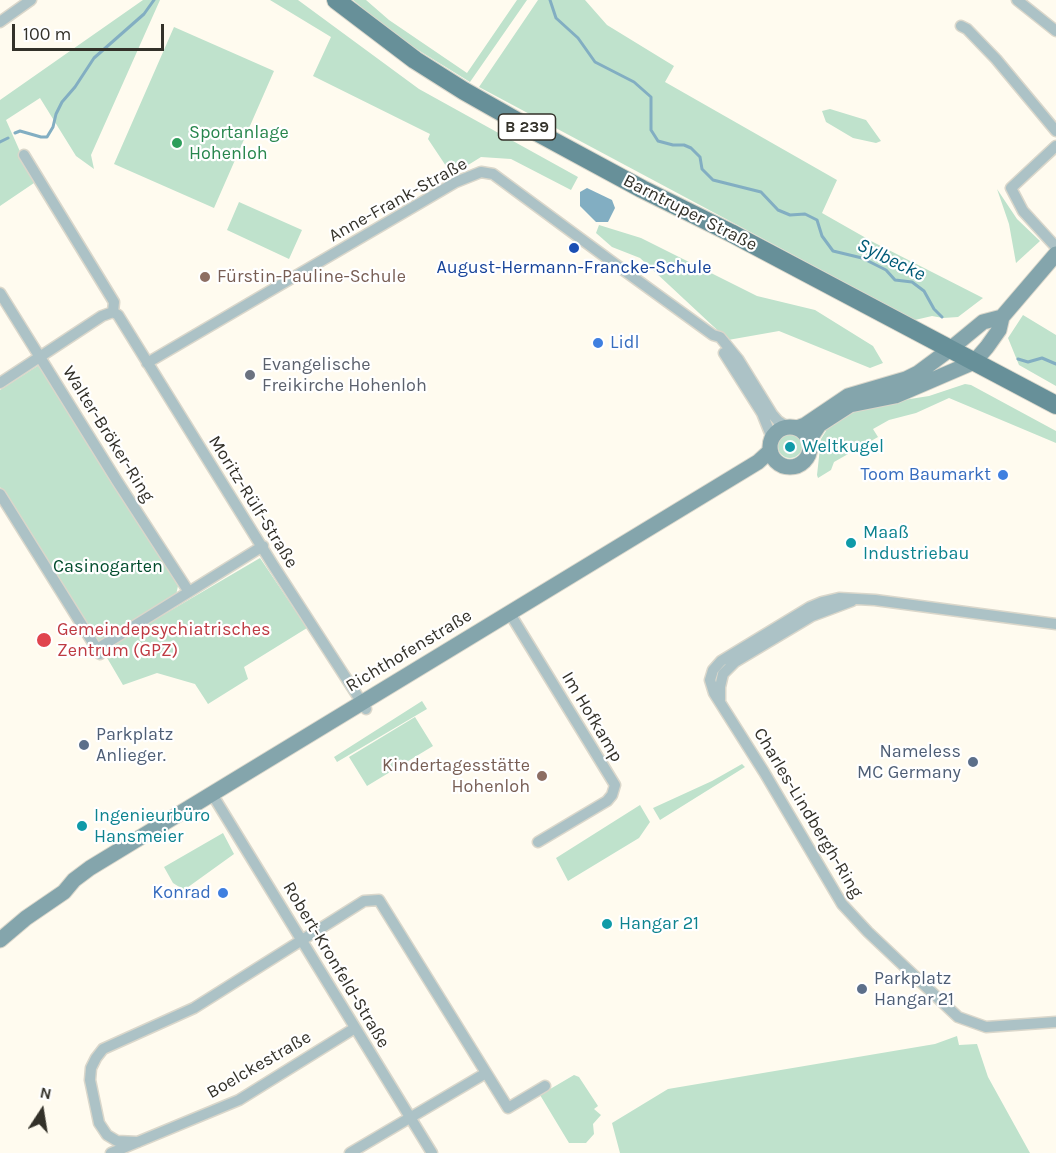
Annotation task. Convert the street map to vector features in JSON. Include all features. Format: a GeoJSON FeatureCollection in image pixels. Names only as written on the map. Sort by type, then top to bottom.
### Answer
{"type":"FeatureCollection","features":[{"type":"Feature","properties":{"kind":"main road","name":"Barntruper Straße"},"geometry":{"type":"LineString","coordinates":[[336,0],[415,60],[531,129],[1056,405]]}},
{"type":"Feature","properties":{"kind":"street"},"geometry":{"type":"LineString","coordinates":[[0,22],[30,0]]}},
{"type":"Feature","properties":{"kind":"street"},"geometry":{"type":"LineString","coordinates":[[1017,0],[1056,31]]}},
{"type":"Feature","properties":{"kind":"street"},"geometry":{"type":"LineString","coordinates":[[961,26],[967,29],[996,59],[1056,131]]}},
{"type":"Feature","properties":{"kind":"street"},"geometry":{"type":"LineString","coordinates":[[1056,146],[1011,188],[1023,211],[1056,247]]}},
{"type":"Feature","properties":{"kind":"street","name":"Moritz-Rülf-Straße"},"geometry":{"type":"LineString","coordinates":[[24,155],[114,302],[113,312],[118,315],[364,706]]}},
{"type":"Feature","properties":{"kind":"street","name":"Anne-Frank-Straße"},"geometry":{"type":"LineString","coordinates":[[147,363],[456,183],[481,172],[493,174],[713,335],[720,337],[738,359],[778,422],[792,427]]}},
{"type":"Feature","properties":{"kind":"street"},"geometry":{"type":"LineString","coordinates":[[809,440],[819,425],[850,405],[895,396],[974,362],[999,330],[1002,317],[1056,254]]}},
{"type":"Feature","properties":{"kind":"street","name":"Walter-Bröker-Ring"},"geometry":{"type":"LineString","coordinates":[[0,293],[189,592]]}},
{"type":"Feature","properties":{"kind":"street"},"geometry":{"type":"LineString","coordinates":[[0,383],[102,316],[113,312]]}},
{"type":"Feature","properties":{"kind":"street"},"geometry":{"type":"LineString","coordinates":[[792,427],[802,431],[809,440],[810,453],[800,465],[785,466],[773,450],[780,430],[792,427],[804,425],[848,396],[918,373],[983,322],[1002,317]]}},
{"type":"Feature","properties":{"kind":"street","name":"Anne-Frank-Straße"},"geometry":{"type":"LineString","coordinates":[[713,335],[764,416],[773,450]]}},
{"type":"Feature","properties":{"kind":"street","name":"Richthofenstraße"},"geometry":{"type":"LineString","coordinates":[[0,940],[71,886],[74,880],[90,868],[214,798],[511,616],[758,462],[773,450]]}},
{"type":"Feature","properties":{"kind":"street"},"geometry":{"type":"LineString","coordinates":[[0,494],[98,651],[263,546]]}},
{"type":"Feature","properties":{"kind":"street","name":"Charles-Lindbergh-Ring"},"geometry":{"type":"LineString","coordinates":[[1056,624],[855,599],[812,616],[735,662],[723,674],[720,687],[720,701],[842,904],[868,932],[958,1017],[986,1027],[1056,1022]]}},
{"type":"Feature","properties":{"kind":"street","name":"Im Hofkamp"},"geometry":{"type":"LineString","coordinates":[[511,616],[615,785],[607,801],[538,842]]}},
{"type":"Feature","properties":{"kind":"street","name":"Robert-Kronfeld-Straße"},"geometry":{"type":"LineString","coordinates":[[214,798],[432,1153]]}},
{"type":"Feature","properties":{"kind":"street"},"geometry":{"type":"LineString","coordinates":[[138,1142],[117,1141],[108,1135],[99,1123],[90,1080],[91,1068],[104,1049],[194,1008],[364,901],[379,900],[508,1108],[545,1086]]}},
{"type":"Feature","properties":{"kind":"street","name":"Boelckestraße"},"geometry":{"type":"LineString","coordinates":[[111,1153],[239,1100],[355,1028]]}},
{"type":"Feature","properties":{"kind":"street"},"geometry":{"type":"LineString","coordinates":[[350,1153],[486,1073]]}},
{"type":"Feature","properties":{"kind":"green space"},"geometry":{"type":"Polygon","coordinates":[[[143,0],[160,0],[91,155],[94,169],[76,156],[40,98],[6,120],[34,183],[0,206],[0,100],[143,0]]]}},
{"type":"Feature","properties":{"kind":"green space"},"geometry":{"type":"Polygon","coordinates":[[[270,0],[298,0],[419,89],[578,177],[571,190],[511,159],[481,157],[452,175],[428,139],[430,134],[313,76],[331,37],[270,0]]]}},
{"type":"Feature","properties":{"kind":"green space"},"geometry":{"type":"Polygon","coordinates":[[[353,0],[366,0],[389,20],[467,73],[517,0],[527,0],[470,82],[397,37],[353,0]]]}},
{"type":"Feature","properties":{"kind":"green space"},"geometry":{"type":"Polygon","coordinates":[[[538,0],[585,0],[607,25],[674,66],[665,82],[837,180],[822,213],[873,242],[983,298],[958,317],[932,316],[915,320],[479,87],[538,0]]]}},
{"type":"Feature","properties":{"kind":"green space"},"geometry":{"type":"Polygon","coordinates":[[[174,27],[274,71],[214,208],[114,164],[174,27]]]}},
{"type":"Feature","properties":{"kind":"green space"},"geometry":{"type":"Polygon","coordinates":[[[830,109],[866,120],[881,141],[876,143],[853,138],[826,122],[822,111],[830,109]]]}},
{"type":"Feature","properties":{"kind":"green space"},"geometry":{"type":"Polygon","coordinates":[[[997,189],[1017,219],[1040,241],[1016,263],[1009,224],[997,189]]]}},
{"type":"Feature","properties":{"kind":"green space"},"geometry":{"type":"Polygon","coordinates":[[[239,202],[302,230],[289,259],[227,230],[239,202]]]}},
{"type":"Feature","properties":{"kind":"green space"},"geometry":{"type":"Polygon","coordinates":[[[599,225],[641,238],[757,296],[815,310],[873,346],[883,363],[870,368],[779,331],[728,340],[640,258],[612,247],[596,233],[599,225]]]}},
{"type":"Feature","properties":{"kind":"green space"},"geometry":{"type":"Polygon","coordinates":[[[1023,315],[1056,335],[1056,386],[1019,365],[1008,338],[1023,315]]]}},
{"type":"Feature","properties":{"kind":"green space","name":"Casinogarten"},"geometry":{"type":"Polygon","coordinates":[[[39,365],[178,586],[176,595],[97,645],[0,487],[0,390],[39,365]]]}},
{"type":"Feature","properties":{"kind":"green space"},"geometry":{"type":"Polygon","coordinates":[[[965,384],[971,385],[1056,431],[1056,443],[949,398],[916,413],[889,420],[873,429],[878,437],[834,462],[831,470],[818,478],[821,439],[826,431],[823,426],[847,409],[929,396],[965,384]]]}},
{"type":"Feature","properties":{"kind":"green space"},"geometry":{"type":"Polygon","coordinates":[[[785,434],[795,434],[802,441],[802,451],[795,458],[785,458],[778,451],[778,441],[785,434]]]}},
{"type":"Feature","properties":{"kind":"green space"},"geometry":{"type":"Polygon","coordinates":[[[260,558],[307,628],[244,667],[248,679],[208,704],[195,684],[157,673],[123,685],[106,656],[105,649],[260,558]]]}},
{"type":"Feature","properties":{"kind":"green space"},"geometry":{"type":"Polygon","coordinates":[[[422,701],[427,709],[337,762],[334,757],[422,701]]]}},
{"type":"Feature","properties":{"kind":"green space"},"geometry":{"type":"Polygon","coordinates":[[[415,717],[433,746],[367,786],[349,757],[415,717]]]}},
{"type":"Feature","properties":{"kind":"green space"},"geometry":{"type":"Polygon","coordinates":[[[742,764],[745,767],[660,820],[653,808],[712,781],[742,764]]]}},
{"type":"Feature","properties":{"kind":"green space"},"geometry":{"type":"Polygon","coordinates":[[[640,805],[650,822],[639,838],[568,881],[556,858],[640,805]]]}},
{"type":"Feature","properties":{"kind":"green space"},"geometry":{"type":"Polygon","coordinates":[[[223,833],[234,854],[184,890],[173,883],[164,867],[223,833]]]}},
{"type":"Feature","properties":{"kind":"green space"},"geometry":{"type":"Polygon","coordinates":[[[957,1036],[959,1045],[977,1044],[988,1077],[1030,1153],[620,1153],[612,1123],[668,1089],[935,1044],[957,1036]]]}},
{"type":"Feature","properties":{"kind":"green space"},"geometry":{"type":"Polygon","coordinates":[[[574,1075],[579,1077],[598,1106],[594,1109],[601,1115],[593,1124],[594,1134],[586,1143],[569,1143],[540,1095],[574,1075]]]}},
{"type":"Feature","properties":{"kind":"water"},"geometry":{"type":"Polygon","coordinates":[[[587,188],[612,200],[615,208],[608,222],[596,222],[580,206],[580,192],[587,188]]]}},
{"type":"Feature","properties":{"kind":"waterway"},"geometry":{"type":"LineString","coordinates":[[15,133],[20,131],[47,137],[62,102],[94,58],[144,14],[154,0]]}},
{"type":"Feature","properties":{"kind":"waterway","name":"Sylbecke"},"geometry":{"type":"LineString","coordinates":[[550,0],[556,18],[578,38],[595,62],[634,82],[651,97],[651,130],[658,141],[691,148],[700,157],[702,169],[713,180],[761,192],[778,210],[790,215],[805,214],[817,220],[822,236],[833,251],[862,258],[886,270],[895,280],[912,282],[924,291],[934,309],[942,317]]}},
{"type":"Feature","properties":{"kind":"waterway"},"geometry":{"type":"LineString","coordinates":[[0,142],[8,138]]}},
{"type":"Feature","properties":{"kind":"waterway","name":"Sylbecke"},"geometry":{"type":"LineString","coordinates":[[1018,359],[1028,362],[1042,358],[1056,364]]}},
{"type":"Feature","properties":{"kind":"place","name":"Sportanlage Hohenloh"},"geometry":{"type":"Point","coordinates":[177,143]}},
{"type":"Feature","properties":{"kind":"place","name":"August-Hermann-Francke-Schule"},"geometry":{"type":"Point","coordinates":[574,248]}},
{"type":"Feature","properties":{"kind":"place","name":"Fürstin-Pauline-Schule"},"geometry":{"type":"Point","coordinates":[205,277]}},
{"type":"Feature","properties":{"kind":"place","name":"Lidl"},"geometry":{"type":"Point","coordinates":[598,343]}},
{"type":"Feature","properties":{"kind":"place","name":"Evangelische Freikirche Hohenloh"},"geometry":{"type":"Point","coordinates":[250,375]}},
{"type":"Feature","properties":{"kind":"place","name":"Weltkugel"},"geometry":{"type":"Point","coordinates":[790,447]}},
{"type":"Feature","properties":{"kind":"place","name":"Toom Baumarkt"},"geometry":{"type":"Point","coordinates":[1003,475]}},
{"type":"Feature","properties":{"kind":"place","name":"Maaß Industriebau"},"geometry":{"type":"Point","coordinates":[851,543]}},
{"type":"Feature","properties":{"kind":"place","name":"Gemeindepsychiatrisches Zentrum (GPZ)"},"geometry":{"type":"Point","coordinates":[44,640]}},
{"type":"Feature","properties":{"kind":"place","name":"Parkplatz Anlieger."},"geometry":{"type":"Point","coordinates":[84,745]}},
{"type":"Feature","properties":{"kind":"place","name":"Nameless MC Germany"},"geometry":{"type":"Point","coordinates":[973,762]}},
{"type":"Feature","properties":{"kind":"place","name":"Kindertagesstätte Hohenloh"},"geometry":{"type":"Point","coordinates":[542,776]}},
{"type":"Feature","properties":{"kind":"place","name":"Ingenieurbüro Hansmeier"},"geometry":{"type":"Point","coordinates":[82,826]}},
{"type":"Feature","properties":{"kind":"place","name":"Konrad"},"geometry":{"type":"Point","coordinates":[223,893]}},
{"type":"Feature","properties":{"kind":"place","name":"Hangar 21"},"geometry":{"type":"Point","coordinates":[607,924]}},
{"type":"Feature","properties":{"kind":"place","name":"Parkplatz Hangar 21"},"geometry":{"type":"Point","coordinates":[862,989]}}]}
